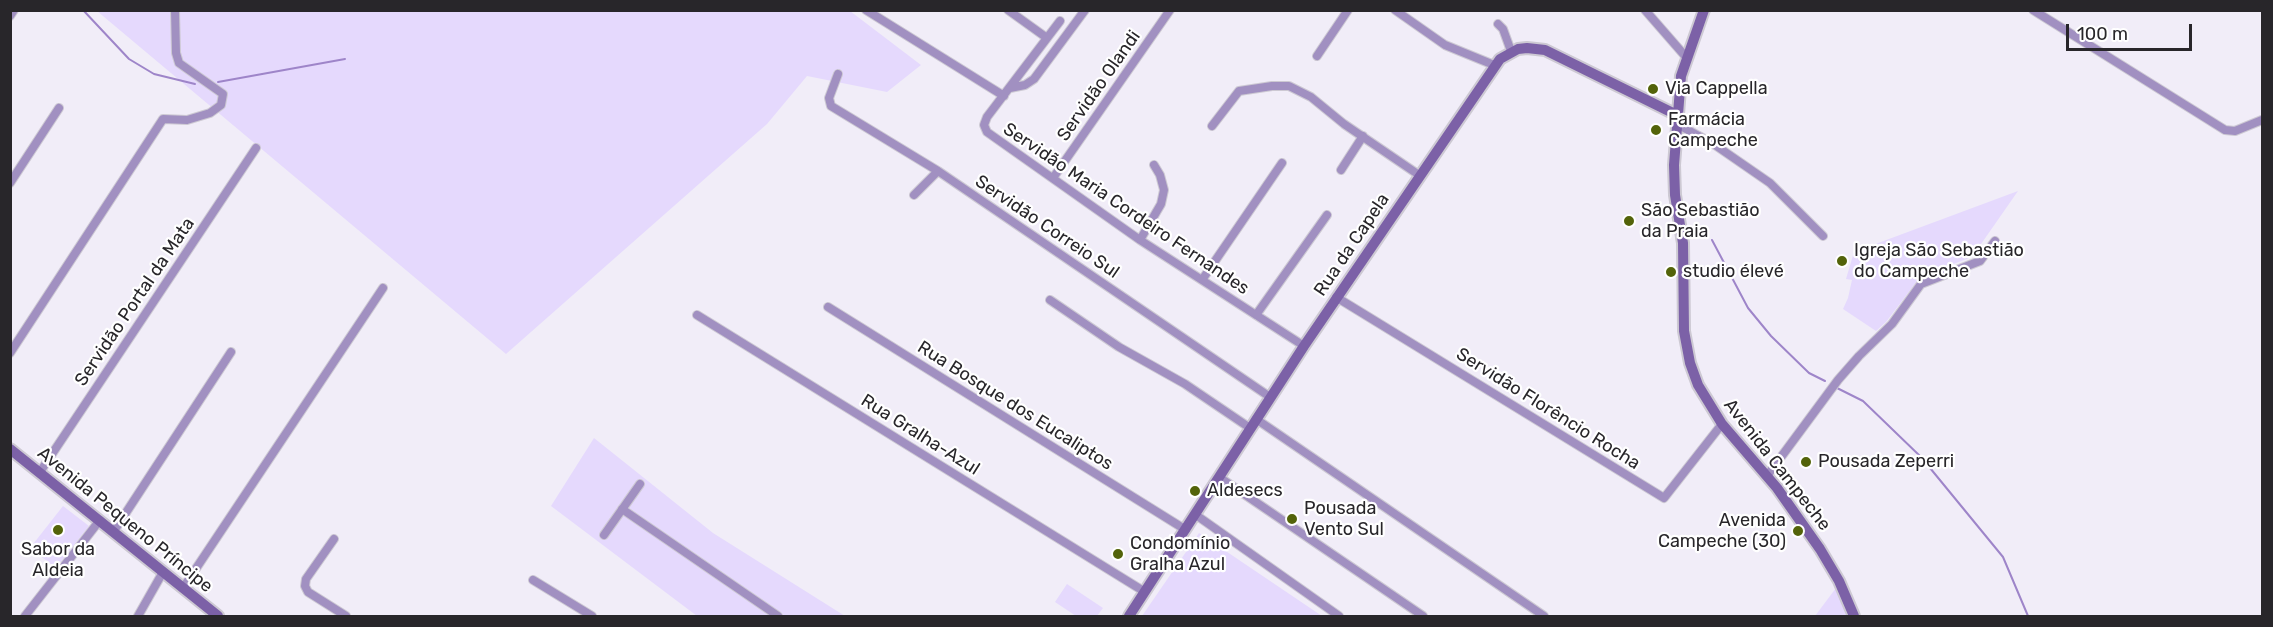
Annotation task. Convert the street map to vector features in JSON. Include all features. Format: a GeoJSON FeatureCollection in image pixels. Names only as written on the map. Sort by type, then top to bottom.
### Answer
{"type":"FeatureCollection","features":[{"type":"Feature","properties":{"kind":"main road","name":"Avenida Campeche"},"geometry":{"type":"LineString","coordinates":[[1704,10],[1681,76],[1674,181],[1683,243],[1684,330],[1694,375],[1722,424],[1767,476],[1821,549],[1839,581],[1854,616]]}},
{"type":"Feature","properties":{"kind":"main road"},"geometry":{"type":"LineString","coordinates":[[1511,51],[1527,48],[1555,54],[1677,119]]}},
{"type":"Feature","properties":{"kind":"main road","name":"Rua da Capela"},"geometry":{"type":"LineString","coordinates":[[1129,616],[1336,297],[1494,65],[1511,51]]}},
{"type":"Feature","properties":{"kind":"main road","name":"Avenida Pequeno Príncipe"},"geometry":{"type":"LineString","coordinates":[[10,449],[218,616]]}},
{"type":"Feature","properties":{"kind":"street"},"geometry":{"type":"LineString","coordinates":[[10,16],[14,10]]}},
{"type":"Feature","properties":{"kind":"street"},"geometry":{"type":"LineString","coordinates":[[10,353],[163,120],[187,120],[210,113],[220,105],[223,94],[179,63],[176,53],[175,10]]}},
{"type":"Feature","properties":{"kind":"street"},"geometry":{"type":"LineString","coordinates":[[866,10],[1004,96]]}},
{"type":"Feature","properties":{"kind":"street"},"geometry":{"type":"LineString","coordinates":[[1008,10],[1047,38]]}},
{"type":"Feature","properties":{"kind":"street"},"geometry":{"type":"LineString","coordinates":[[1010,88],[1025,85],[1034,78],[1085,10]]}},
{"type":"Feature","properties":{"kind":"street","name":"Servidão Olandi"},"geometry":{"type":"LineString","coordinates":[[1053,178],[1170,10]]}},
{"type":"Feature","properties":{"kind":"street"},"geometry":{"type":"LineString","coordinates":[[1317,56],[1348,10]]}},
{"type":"Feature","properties":{"kind":"street"},"geometry":{"type":"LineString","coordinates":[[1395,10],[1445,45],[1494,65]]}},
{"type":"Feature","properties":{"kind":"street"},"geometry":{"type":"LineString","coordinates":[[1645,10],[1686,57]]}},
{"type":"Feature","properties":{"kind":"street"},"geometry":{"type":"LineString","coordinates":[[2033,10],[2225,130],[2235,131],[2262,120]]}},
{"type":"Feature","properties":{"kind":"street","name":"Servidão Maria Cordeiro Fernandes"},"geometry":{"type":"LineString","coordinates":[[1060,21],[985,121],[985,129],[1140,240],[1304,346]]}},
{"type":"Feature","properties":{"kind":"street"},"geometry":{"type":"LineString","coordinates":[[1498,24],[1503,29],[1511,51]]}},
{"type":"Feature","properties":{"kind":"street","name":"Servidão Correio Sul"},"geometry":{"type":"LineString","coordinates":[[838,74],[829,98],[831,106],[939,171],[1270,397]]}},
{"type":"Feature","properties":{"kind":"street"},"geometry":{"type":"LineString","coordinates":[[1212,126],[1239,92],[1281,85],[1289,86],[1311,97],[1419,175]]}},
{"type":"Feature","properties":{"kind":"street"},"geometry":{"type":"LineString","coordinates":[[10,183],[59,108]]}},
{"type":"Feature","properties":{"kind":"street"},"geometry":{"type":"LineString","coordinates":[[1677,119],[1770,183],[1823,236]]}},
{"type":"Feature","properties":{"kind":"street"},"geometry":{"type":"LineString","coordinates":[[1341,171],[1363,136]]}},
{"type":"Feature","properties":{"kind":"street","name":"Servidão Portal da Mata"},"geometry":{"type":"LineString","coordinates":[[40,472],[255,148]]}},
{"type":"Feature","properties":{"kind":"street"},"geometry":{"type":"LineString","coordinates":[[1202,280],[1282,163]]}},
{"type":"Feature","properties":{"kind":"street"},"geometry":{"type":"LineString","coordinates":[[1140,240],[1161,204],[1164,190],[1160,175],[1154,165]]}},
{"type":"Feature","properties":{"kind":"street"},"geometry":{"type":"LineString","coordinates":[[914,195],[939,171]]}},
{"type":"Feature","properties":{"kind":"street"},"geometry":{"type":"LineString","coordinates":[[1256,315],[1327,215]]}},
{"type":"Feature","properties":{"kind":"street"},"geometry":{"type":"LineString","coordinates":[[1767,476],[1839,380],[1859,356],[1892,324],[1921,284],[1980,261],[1995,241]]}},
{"type":"Feature","properties":{"kind":"street"},"geometry":{"type":"LineString","coordinates":[[183,588],[383,288]]}},
{"type":"Feature","properties":{"kind":"street","name":"Servidão Florêncio Rocha"},"geometry":{"type":"LineString","coordinates":[[1336,297],[1664,498],[1722,424]]}},
{"type":"Feature","properties":{"kind":"street"},"geometry":{"type":"LineString","coordinates":[[1050,300],[1119,347],[1253,424],[1544,616]]}},
{"type":"Feature","properties":{"kind":"street","name":"Rua Bosque dos Eucaliptos"},"geometry":{"type":"LineString","coordinates":[[828,307],[1186,530]]}},
{"type":"Feature","properties":{"kind":"street","name":"Rua Gralha-Azul"},"geometry":{"type":"LineString","coordinates":[[697,315],[1145,592]]}},
{"type":"Feature","properties":{"kind":"street"},"geometry":{"type":"LineString","coordinates":[[114,531],[231,352]]}},
{"type":"Feature","properties":{"kind":"street"},"geometry":{"type":"LineString","coordinates":[[1219,477],[1423,616]]}},
{"type":"Feature","properties":{"kind":"street"},"geometry":{"type":"LineString","coordinates":[[604,535],[640,484]]}},
{"type":"Feature","properties":{"kind":"street"},"geometry":{"type":"LineString","coordinates":[[622,509],[778,616]]}},
{"type":"Feature","properties":{"kind":"street"},"geometry":{"type":"LineString","coordinates":[[1196,515],[1339,616]]}},
{"type":"Feature","properties":{"kind":"street"},"geometry":{"type":"LineString","coordinates":[[25,616],[100,520]]}},
{"type":"Feature","properties":{"kind":"street"},"geometry":{"type":"LineString","coordinates":[[334,539],[306,579],[304,586],[308,592],[346,616]]}},
{"type":"Feature","properties":{"kind":"street"},"geometry":{"type":"LineString","coordinates":[[138,616],[163,572]]}},
{"type":"Feature","properties":{"kind":"street"},"geometry":{"type":"LineString","coordinates":[[533,580],[592,616]]}},
{"type":"Feature","properties":{"kind":"shaded area"},"geometry":{"type":"Polygon","coordinates":[[[97,11],[850,11],[921,65],[887,92],[807,76],[767,124],[506,354],[97,11]]]}},
{"type":"Feature","properties":{"kind":"shaded area"},"geometry":{"type":"Polygon","coordinates":[[[2018,191],[1972,257],[1921,276],[1886,322],[1876,331],[1843,309],[1852,280],[1846,279],[1854,252],[2018,191]]]}},
{"type":"Feature","properties":{"kind":"shaded area"},"geometry":{"type":"Polygon","coordinates":[[[594,438],[713,533],[845,616],[697,616],[551,506],[594,438]]]}},
{"type":"Feature","properties":{"kind":"shaded area"},"geometry":{"type":"Polygon","coordinates":[[[63,506],[89,526],[56,568],[30,548],[63,506]]]}},
{"type":"Feature","properties":{"kind":"shaded area"},"geometry":{"type":"Polygon","coordinates":[[[1199,533],[1322,616],[1142,616],[1199,533]]]}},
{"type":"Feature","properties":{"kind":"shaded area"},"geometry":{"type":"Polygon","coordinates":[[[1067,584],[1103,608],[1097,616],[1076,616],[1055,602],[1067,584]]]}},
{"type":"Feature","properties":{"kind":"shaded area"},"geometry":{"type":"Polygon","coordinates":[[[1836,588],[1848,616],[1815,616],[1836,588]]]}},
{"type":"Feature","properties":{"kind":"waterway"},"geometry":{"type":"LineString","coordinates":[[83,10],[129,59],[154,74],[195,84]]}},
{"type":"Feature","properties":{"kind":"waterway"},"geometry":{"type":"LineString","coordinates":[[218,82],[345,59]]}},
{"type":"Feature","properties":{"kind":"waterway"},"geometry":{"type":"LineString","coordinates":[[1712,240],[1748,308],[1771,336],[1809,373],[1825,381]]}},
{"type":"Feature","properties":{"kind":"waterway"},"geometry":{"type":"LineString","coordinates":[[1837,388],[1863,401],[1921,457],[2003,557],[2028,616]]}},
{"type":"Feature","properties":{"kind":"place","name":"Via Cappella"},"geometry":{"type":"Point","coordinates":[1653,89]}},
{"type":"Feature","properties":{"kind":"place","name":"Farmácia Campeche"},"geometry":{"type":"Point","coordinates":[1656,130]}},
{"type":"Feature","properties":{"kind":"place","name":"São Sebastião da Praia"},"geometry":{"type":"Point","coordinates":[1629,221]}},
{"type":"Feature","properties":{"kind":"place","name":"Igreja São Sebastião do Campeche"},"geometry":{"type":"Point","coordinates":[1842,261]}},
{"type":"Feature","properties":{"kind":"place","name":"studio élevé"},"geometry":{"type":"Point","coordinates":[1671,272]}},
{"type":"Feature","properties":{"kind":"place","name":"Pousada Zeperri"},"geometry":{"type":"Point","coordinates":[1806,462]}},
{"type":"Feature","properties":{"kind":"place","name":"Aldesecs"},"geometry":{"type":"Point","coordinates":[1195,491]}},
{"type":"Feature","properties":{"kind":"place","name":"Pousada Vento Sul"},"geometry":{"type":"Point","coordinates":[1292,519]}},
{"type":"Feature","properties":{"kind":"place","name":"Sabor da Aldeia"},"geometry":{"type":"Point","coordinates":[58,530]}},
{"type":"Feature","properties":{"kind":"place","name":"Avenida Campeche (30)"},"geometry":{"type":"Point","coordinates":[1798,531]}},
{"type":"Feature","properties":{"kind":"place","name":"Condomínio Gralha Azul"},"geometry":{"type":"Point","coordinates":[1118,554]}}]}
